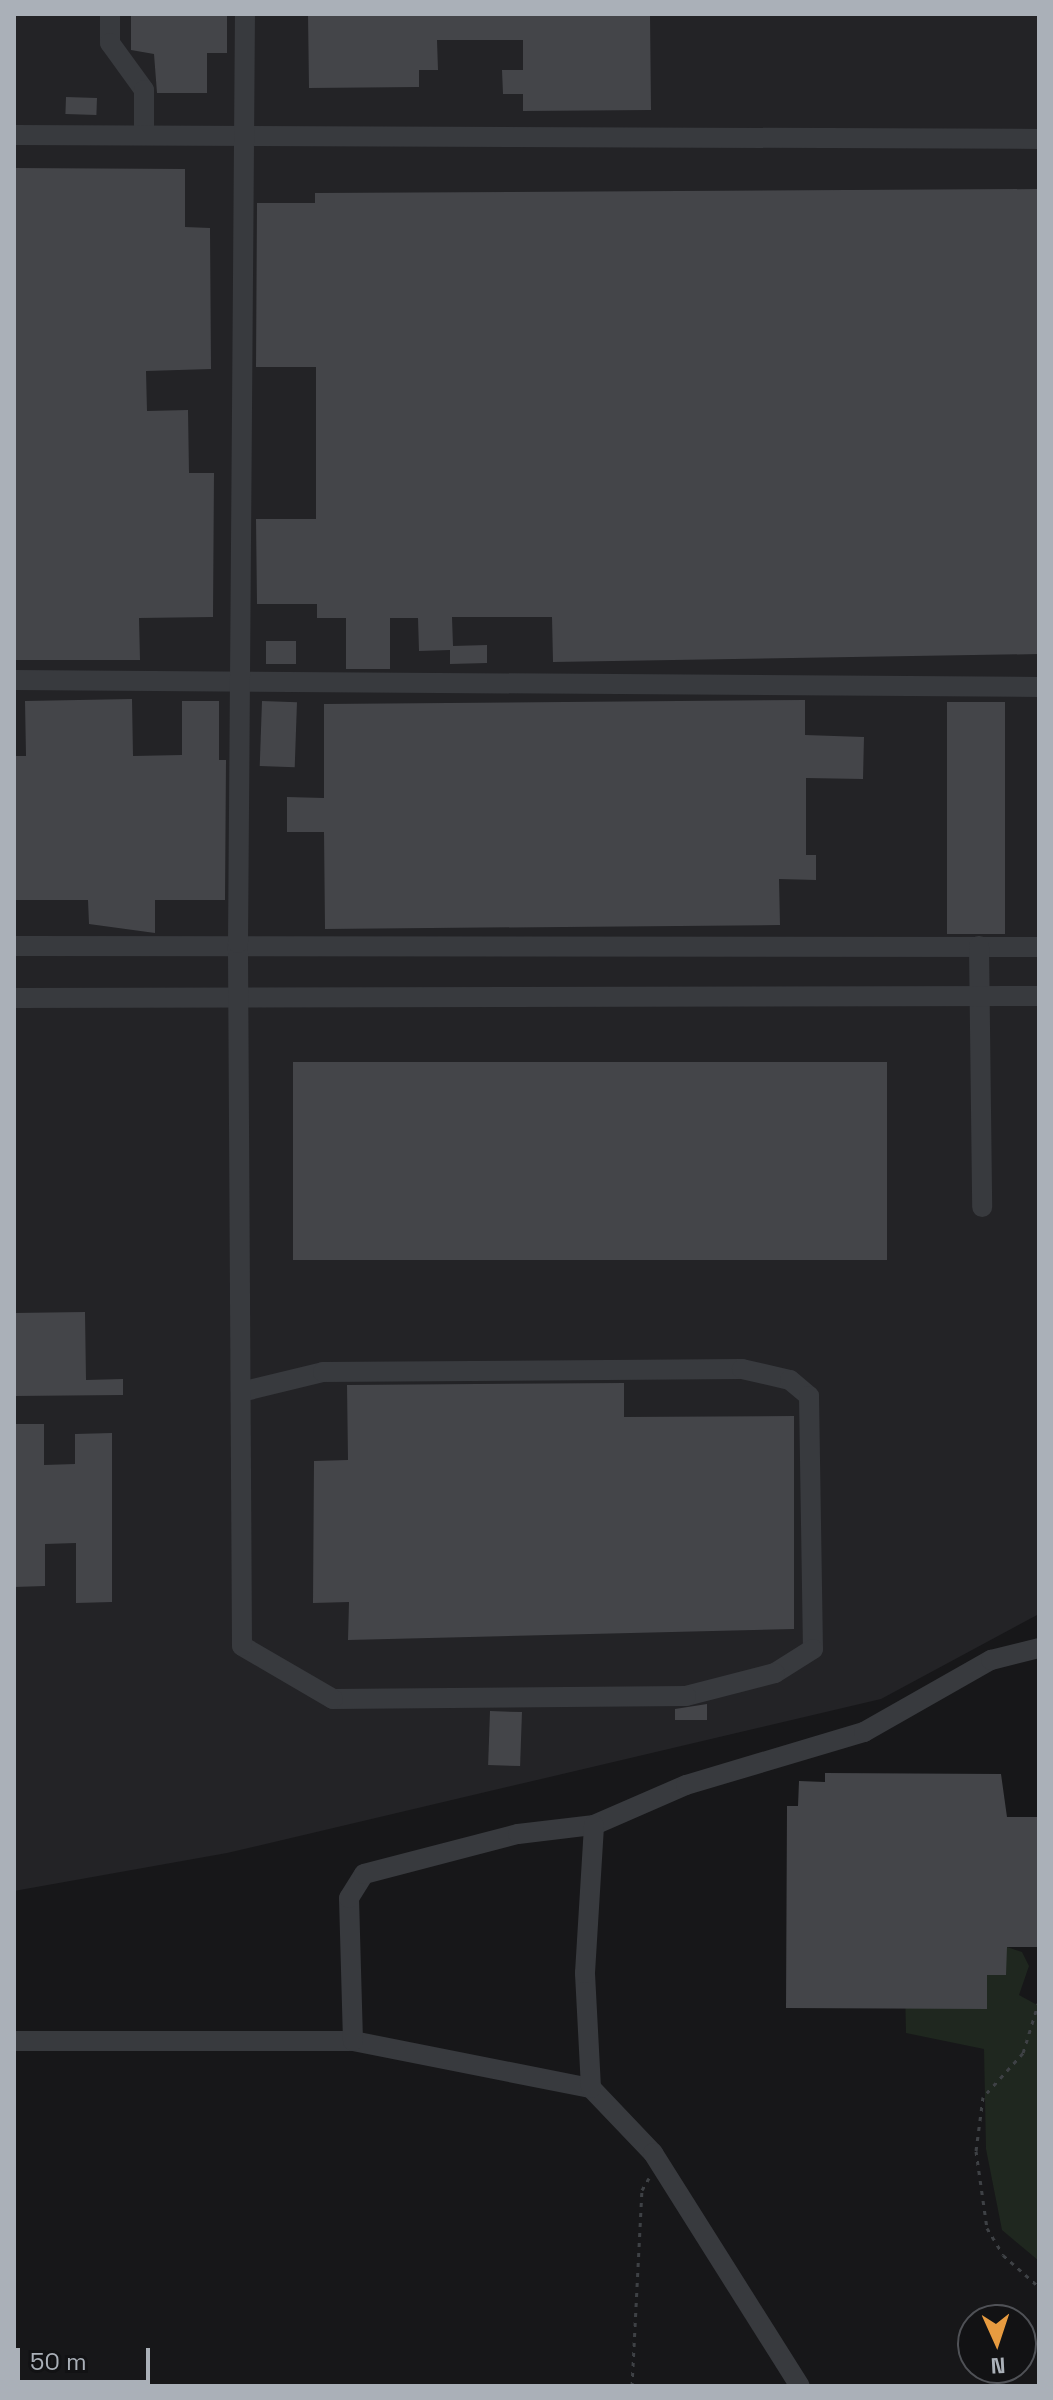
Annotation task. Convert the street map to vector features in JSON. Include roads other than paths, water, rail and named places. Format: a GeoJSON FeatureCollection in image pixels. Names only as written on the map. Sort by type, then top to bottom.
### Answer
{"type":"FeatureCollection","features":[{"type":"Feature","properties":{"kind":"street"},"geometry":{"type":"LineString","coordinates":[[110,14],[110,43],[144,90],[144,135]]}},
{"type":"Feature","properties":{"kind":"street"},"geometry":{"type":"LineString","coordinates":[[241,1392],[323,1372],[742,1369],[790,1380],[809,1396],[813,1649],[775,1673],[686,1696],[333,1699],[242,1646],[238,943],[245,14]]}},
{"type":"Feature","properties":{"kind":"street"},"geometry":{"type":"LineString","coordinates":[[14,135],[1039,139]]}},
{"type":"Feature","properties":{"kind":"street"},"geometry":{"type":"LineString","coordinates":[[14,680],[1039,687]]}},
{"type":"Feature","properties":{"kind":"street"},"geometry":{"type":"LineString","coordinates":[[14,946],[238,943],[1039,947]]}},
{"type":"Feature","properties":{"kind":"street"},"geometry":{"type":"LineString","coordinates":[[979,946],[982,1207]]}},
{"type":"Feature","properties":{"kind":"street"},"geometry":{"type":"LineString","coordinates":[[14,998],[240,1001],[1039,996]]}},
{"type":"Feature","properties":{"kind":"street"},"geometry":{"type":"LineString","coordinates":[[353,2041],[349,1898],[364,1874],[518,1834],[594,1825],[686,1785],[864,1732],[991,1660],[1039,1648]]}},
{"type":"Feature","properties":{"kind":"street"},"geometry":{"type":"LineString","coordinates":[[591,2088],[585,1973],[594,1825]]}},
{"type":"Feature","properties":{"kind":"street"},"geometry":{"type":"LineString","coordinates":[[14,2041],[353,2041],[591,2088],[658,2160],[800,2386]]}}]}
